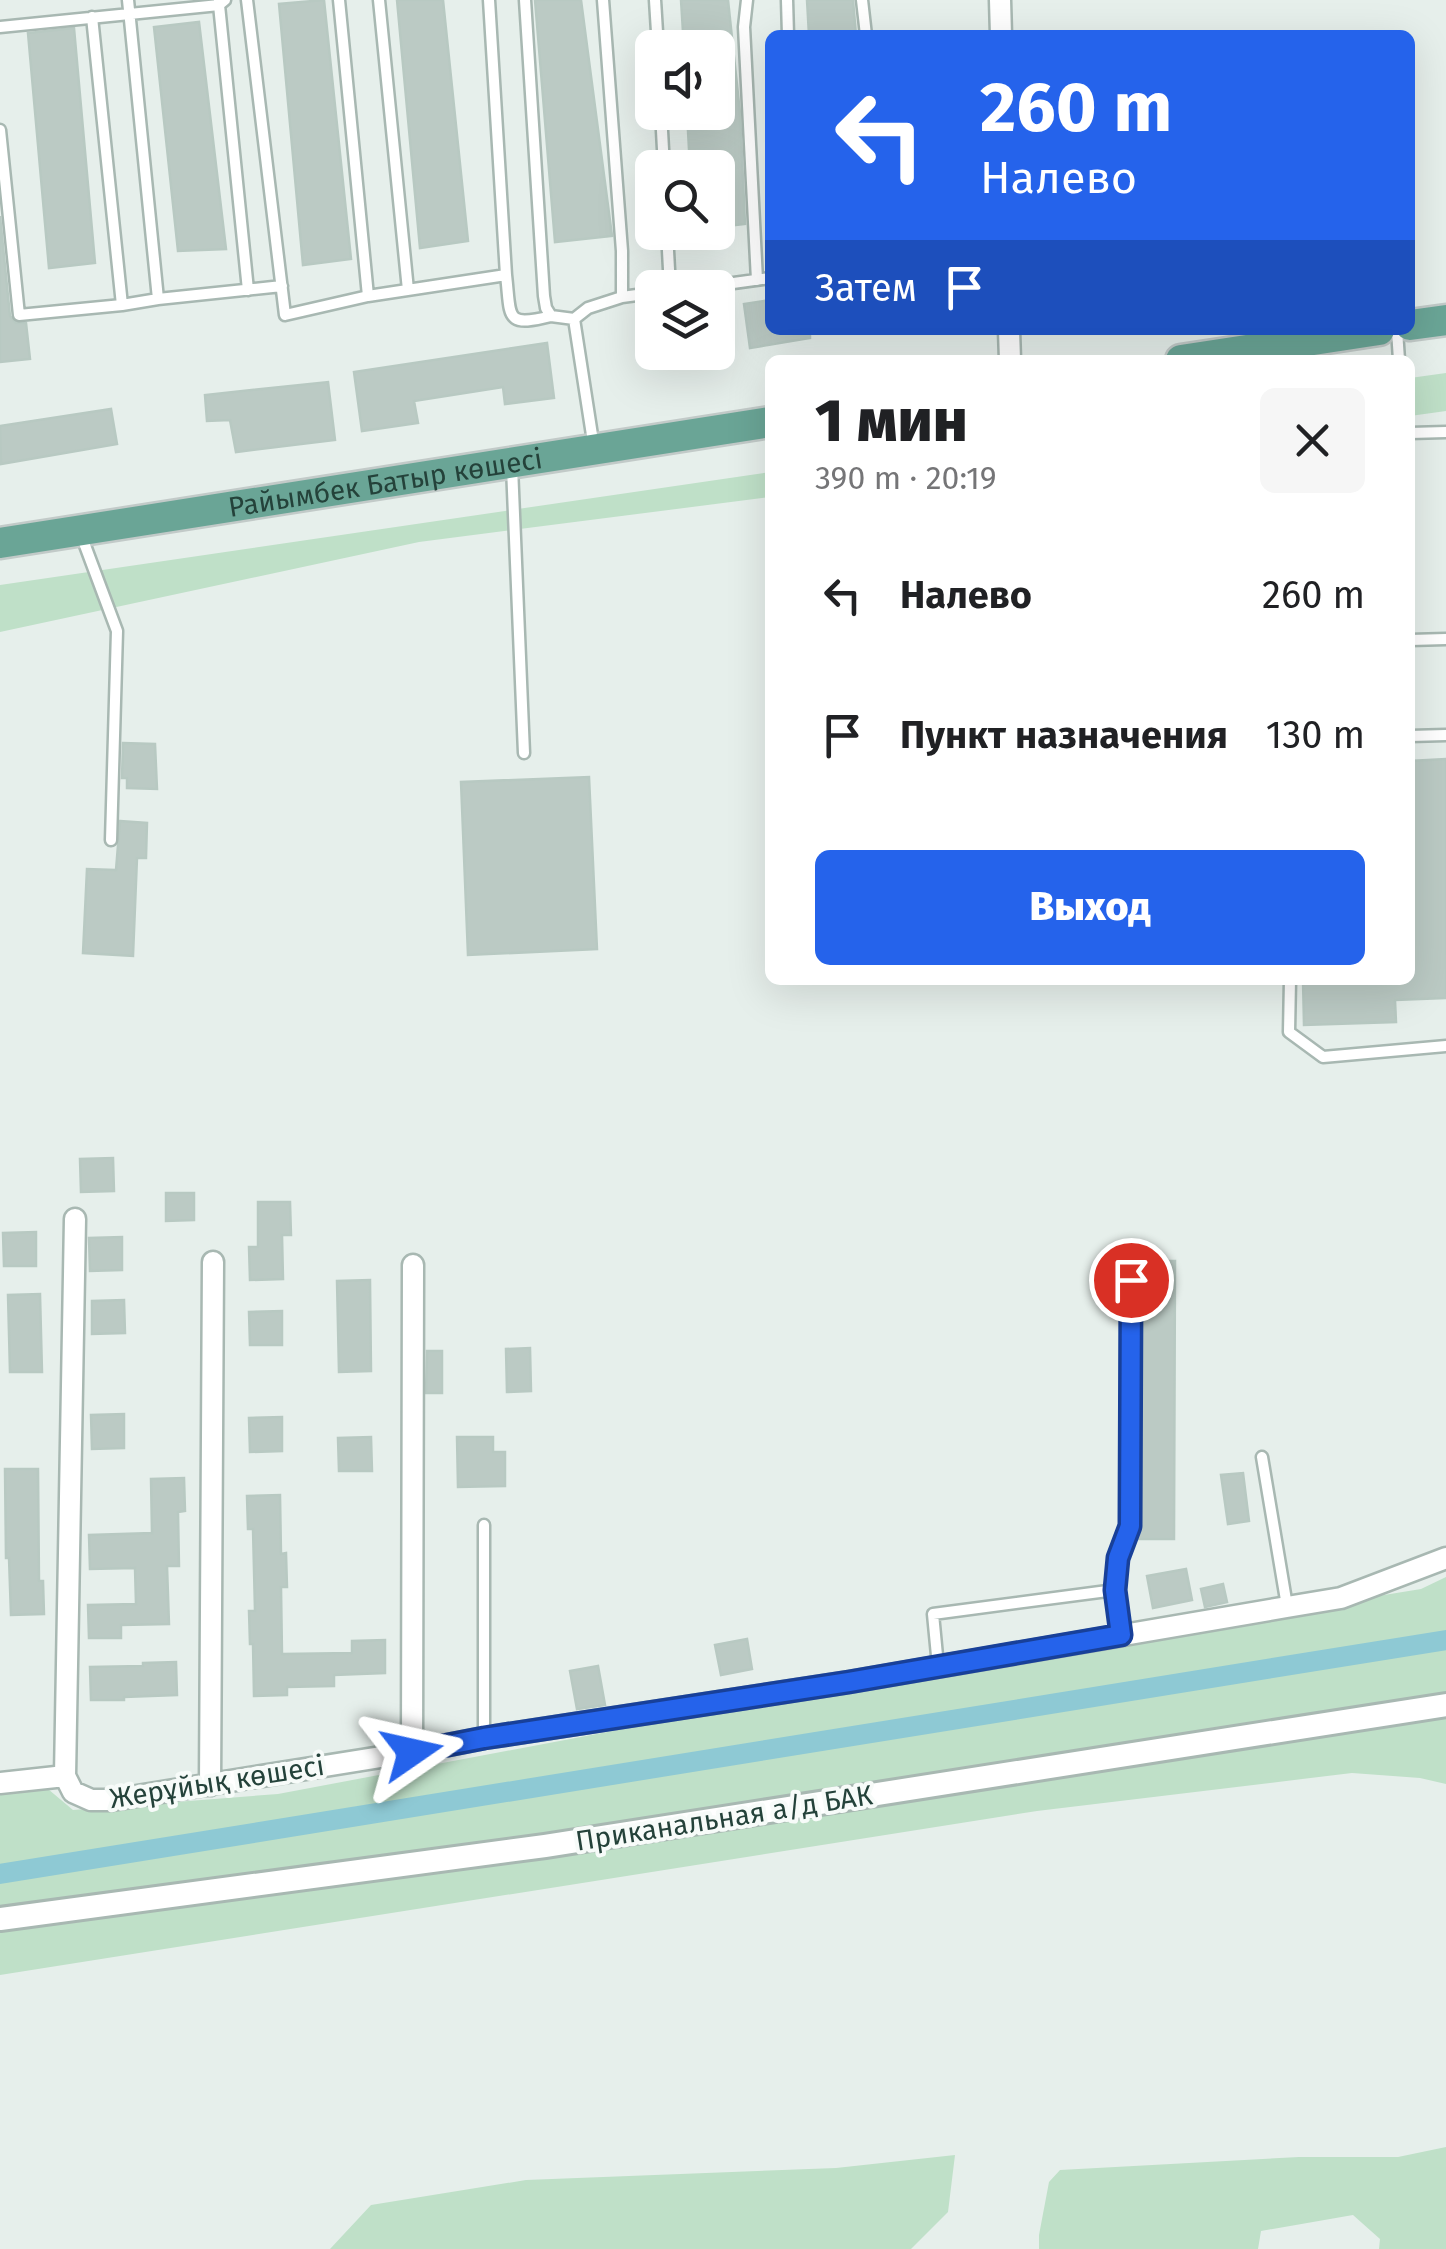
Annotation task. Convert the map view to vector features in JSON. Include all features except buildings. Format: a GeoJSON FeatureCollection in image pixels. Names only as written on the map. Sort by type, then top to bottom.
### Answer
{"type":"FeatureCollection","features":[{"type":"Feature","properties":{"kind":"main road"},"geometry":{"type":"LineString","coordinates":[[1415,325],[1446,320]]}},
{"type":"Feature","properties":{"kind":"main road"},"geometry":{"type":"LineString","coordinates":[[1214,355],[1347,335]]}},
{"type":"Feature","properties":{"kind":"main road","name":"Райымбек Батыр көшесі"},"geometry":{"type":"LineString","coordinates":[[0,543],[765,423]]}},
{"type":"Feature","properties":{"kind":"street"},"geometry":{"type":"LineString","coordinates":[[1000,0],[1001,30]]}},
{"type":"Feature","properties":{"kind":"street"},"geometry":{"type":"LineString","coordinates":[[0,1783],[65,1776],[75,1219]]}},
{"type":"Feature","properties":{"kind":"street"},"geometry":{"type":"LineString","coordinates":[[210,1785],[213,1262]]}},
{"type":"Feature","properties":{"kind":"street"},"geometry":{"type":"LineString","coordinates":[[412,1752],[413,1265]]}},
{"type":"Feature","properties":{"kind":"street","name":"Жерұйық көшесі"},"geometry":{"type":"LineString","coordinates":[[65,1776],[73,1792],[91,1800],[210,1785],[1341,1598],[1446,1558]]}},
{"type":"Feature","properties":{"kind":"street","name":"Приканальная а/д БАК"},"geometry":{"type":"LineString","coordinates":[[0,1918],[544,1846],[1446,1705]]}},
{"type":"Feature","properties":{"kind":"lane"},"geometry":{"type":"LineString","coordinates":[[128,0],[158,299]]}},
{"type":"Feature","properties":{"kind":"lane"},"geometry":{"type":"LineString","coordinates":[[247,0],[285,314],[368,296],[506,276]]}},
{"type":"Feature","properties":{"kind":"lane"},"geometry":{"type":"LineString","coordinates":[[339,0],[368,296]]}},
{"type":"Feature","properties":{"kind":"lane"},"geometry":{"type":"LineString","coordinates":[[380,0],[408,290]]}},
{"type":"Feature","properties":{"kind":"lane"},"geometry":{"type":"LineString","coordinates":[[489,0],[510,314],[525,323],[551,316],[574,319],[588,308],[635,295]]}},
{"type":"Feature","properties":{"kind":"lane"},"geometry":{"type":"LineString","coordinates":[[525,0],[544,296],[551,316]]}},
{"type":"Feature","properties":{"kind":"lane"},"geometry":{"type":"LineString","coordinates":[[604,0],[622,297]]}},
{"type":"Feature","properties":{"kind":"lane"},"geometry":{"type":"LineString","coordinates":[[655,0],[657,30]]}},
{"type":"Feature","properties":{"kind":"lane"},"geometry":{"type":"LineString","coordinates":[[747,0],[744,27],[757,280]]}},
{"type":"Feature","properties":{"kind":"lane"},"geometry":{"type":"LineString","coordinates":[[787,0],[788,30]]}},
{"type":"Feature","properties":{"kind":"lane"},"geometry":{"type":"LineString","coordinates":[[862,0],[865,30]]}},
{"type":"Feature","properties":{"kind":"lane"},"geometry":{"type":"LineString","coordinates":[[0,28],[221,2],[248,290]]}},
{"type":"Feature","properties":{"kind":"lane"},"geometry":{"type":"LineString","coordinates":[[92,17],[122,305]]}},
{"type":"Feature","properties":{"kind":"lane"},"geometry":{"type":"LineString","coordinates":[[0,130],[19,315],[282,286]]}},
{"type":"Feature","properties":{"kind":"lane"},"geometry":{"type":"LineString","coordinates":[[735,283],[765,279]]}},
{"type":"Feature","properties":{"kind":"lane"},"geometry":{"type":"LineString","coordinates":[[574,319],[594,450]]}},
{"type":"Feature","properties":{"kind":"lane"},"geometry":{"type":"LineString","coordinates":[[1415,432],[1446,432]]}},
{"type":"Feature","properties":{"kind":"lane"},"geometry":{"type":"LineString","coordinates":[[511,462],[524,753]]}},
{"type":"Feature","properties":{"kind":"lane"},"geometry":{"type":"LineString","coordinates":[[79,531],[116,631],[111,840]]}},
{"type":"Feature","properties":{"kind":"lane"},"geometry":{"type":"LineString","coordinates":[[1415,640],[1446,639]]}},
{"type":"Feature","properties":{"kind":"lane"},"geometry":{"type":"LineString","coordinates":[[1415,736],[1446,734]]}},
{"type":"Feature","properties":{"kind":"lane"},"geometry":{"type":"LineString","coordinates":[[1290,985],[1288,1032],[1324,1058],[1446,1046]]}},
{"type":"Feature","properties":{"kind":"lane"},"geometry":{"type":"LineString","coordinates":[[1121,1635],[1115,1590],[1118,1558],[1130,1526],[1131,1280]]}},
{"type":"Feature","properties":{"kind":"lane"},"geometry":{"type":"LineString","coordinates":[[1262,1457],[1287,1607]]}},
{"type":"Feature","properties":{"kind":"lane"},"geometry":{"type":"LineString","coordinates":[[484,1526],[484,1738]]}},
{"type":"Feature","properties":{"kind":"lane"},"geometry":{"type":"LineString","coordinates":[[938,1666],[933,1614],[1115,1590]]}},
{"type":"Feature","properties":{"kind":"green space"},"geometry":{"type":"Polygon","coordinates":[[[1446,373],[1446,411],[1415,415],[1415,377],[1446,373]]]}},
{"type":"Feature","properties":{"kind":"green space"},"geometry":{"type":"Polygon","coordinates":[[[765,473],[765,498],[419,542],[0,632],[0,585],[765,473]]]}},
{"type":"Feature","properties":{"kind":"green space"},"geometry":{"type":"Polygon","coordinates":[[[1446,1577],[1446,1784],[1352,1773],[1037,1811],[0,1975],[0,1791],[42,1784],[73,1810],[278,1794],[639,1726],[1421,1589],[1446,1577]]]}},
{"type":"Feature","properties":{"kind":"green space"},"geometry":{"type":"Polygon","coordinates":[[[1446,2147],[1446,2249],[1379,2249],[1380,2239],[1353,2215],[1261,2231],[1258,2249],[1039,2249],[1049,2182],[1060,2170],[1299,2157],[1398,2157],[1446,2147]]]}},
{"type":"Feature","properties":{"kind":"green space"},"geometry":{"type":"Polygon","coordinates":[[[955,2155],[948,2212],[911,2249],[330,2249],[371,2205],[526,2180],[836,2168],[955,2155]]]}},
{"type":"Feature","properties":{"kind":"waterway"},"geometry":{"type":"LineString","coordinates":[[0,1874],[1446,1640]]}},
{"type":"Feature","properties":{"kind":"route"},"geometry":{"type":"LineString","coordinates":[[412,1752],[1121,1635],[1115,1590],[1118,1558],[1130,1526],[1131,1280]]}}]}
